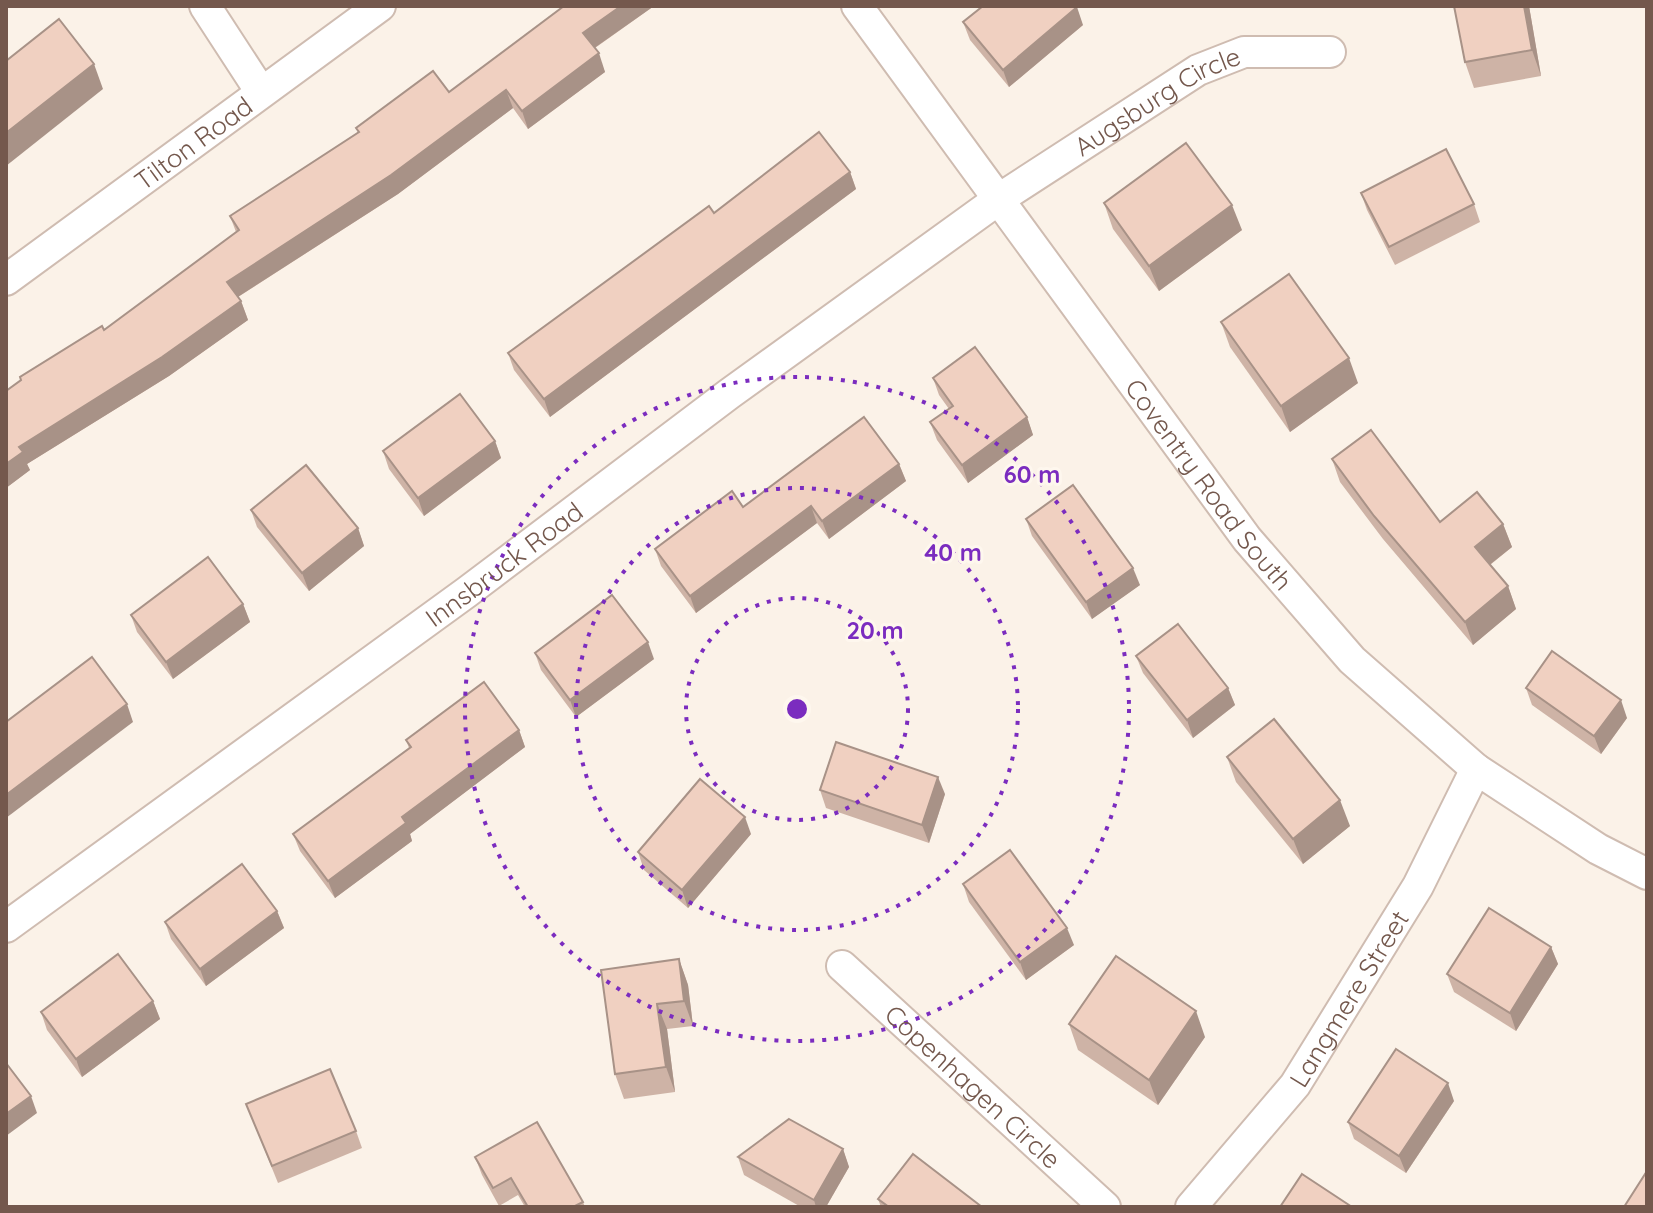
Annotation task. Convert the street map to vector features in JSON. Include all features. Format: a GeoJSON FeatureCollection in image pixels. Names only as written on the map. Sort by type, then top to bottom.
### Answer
{"type":"FeatureCollection","features":[{"type":"Feature","properties":{"kind":"street"},"geometry":{"type":"LineString","coordinates":[[205,6],[261,92]]}},
{"type":"Feature","properties":{"kind":"street","name":"Tilton Road"},"geometry":{"type":"LineString","coordinates":[[6,280],[380,6]]}},
{"type":"Feature","properties":{"kind":"street","name":"Coventry Road South"},"geometry":{"type":"LineString","coordinates":[[857,6],[1247,539],[1352,660],[1476,769],[1598,849],[1647,874]]}},
{"type":"Feature","properties":{"kind":"street","name":"Augsburg Circle"},"geometry":{"type":"LineString","coordinates":[[999,199],[1198,70],[1244,52],[1330,52]]}},
{"type":"Feature","properties":{"kind":"street","name":"Innsbruck Road"},"geometry":{"type":"LineString","coordinates":[[6,927],[999,199]]}},
{"type":"Feature","properties":{"kind":"street","name":"Langmere Street"},"geometry":{"type":"LineString","coordinates":[[1191,1207],[1295,1085],[1418,886],[1476,769]]}},
{"type":"Feature","properties":{"kind":"street","name":"Copenhagen Circle"},"geometry":{"type":"LineString","coordinates":[[842,966],[1105,1207]]}},
{"type":"Feature","properties":{"kind":"building"},"geometry":{"type":"Polygon","coordinates":[[[564,6],[621,6],[583,33],[599,53],[522,111],[506,90],[391,175],[227,282],[241,301],[162,357],[19,447],[23,452],[6,464],[6,391],[21,380],[20,377],[102,326],[104,330],[239,230],[230,216],[359,132],[356,128],[433,71],[449,92],[564,6]]]}},
{"type":"Feature","properties":{"kind":"building"},"geometry":{"type":"Polygon","coordinates":[[[983,6],[1077,7],[1003,70],[963,22],[983,6]]]}},
{"type":"Feature","properties":{"kind":"building"},"geometry":{"type":"Polygon","coordinates":[[[1454,6],[1524,6],[1532,50],[1465,62],[1454,6]]]}},
{"type":"Feature","properties":{"kind":"building"},"geometry":{"type":"Polygon","coordinates":[[[59,19],[94,64],[6,133],[6,61],[59,19]]]}},
{"type":"Feature","properties":{"kind":"building"},"geometry":{"type":"Polygon","coordinates":[[[819,132],[850,172],[544,399],[508,353],[709,206],[714,213],[819,132]]]}},
{"type":"Feature","properties":{"kind":"building"},"geometry":{"type":"Polygon","coordinates":[[[1186,143],[1232,205],[1149,266],[1104,203],[1186,143]]]}},
{"type":"Feature","properties":{"kind":"building"},"geometry":{"type":"Polygon","coordinates":[[[1446,149],[1474,204],[1389,247],[1361,193],[1446,149]]]}},
{"type":"Feature","properties":{"kind":"building"},"geometry":{"type":"Polygon","coordinates":[[[1289,274],[1349,358],[1281,406],[1221,322],[1289,274]]]}},
{"type":"Feature","properties":{"kind":"building"},"geometry":{"type":"Polygon","coordinates":[[[975,347],[1027,417],[962,465],[930,422],[953,406],[933,378],[975,347]]]}},
{"type":"Feature","properties":{"kind":"building"},"geometry":{"type":"Polygon","coordinates":[[[460,394],[495,441],[418,498],[383,451],[460,394]]]}},
{"type":"Feature","properties":{"kind":"building"},"geometry":{"type":"Polygon","coordinates":[[[864,417],[899,464],[822,521],[811,506],[690,596],[655,549],[732,491],[743,507],[864,417]]]}},
{"type":"Feature","properties":{"kind":"building"},"geometry":{"type":"Polygon","coordinates":[[[1371,430],[1440,522],[1477,492],[1503,524],[1475,547],[1508,586],[1465,622],[1374,516],[1332,459],[1371,430]]]}},
{"type":"Feature","properties":{"kind":"building"},"geometry":{"type":"Polygon","coordinates":[[[306,465],[358,528],[302,573],[251,510],[306,465]]]}},
{"type":"Feature","properties":{"kind":"building"},"geometry":{"type":"Polygon","coordinates":[[[1073,485],[1133,568],[1086,602],[1026,519],[1073,485]]]}},
{"type":"Feature","properties":{"kind":"building"},"geometry":{"type":"Polygon","coordinates":[[[208,557],[243,604],[166,662],[131,615],[208,557]]]}},
{"type":"Feature","properties":{"kind":"building"},"geometry":{"type":"Polygon","coordinates":[[[612,595],[648,642],[570,700],[535,653],[612,595]]]}},
{"type":"Feature","properties":{"kind":"building"},"geometry":{"type":"Polygon","coordinates":[[[1178,624],[1228,688],[1187,720],[1136,656],[1178,624]]]}},
{"type":"Feature","properties":{"kind":"building"},"geometry":{"type":"Polygon","coordinates":[[[1552,651],[1621,700],[1594,736],[1526,688],[1552,651]]]}},
{"type":"Feature","properties":{"kind":"building"},"geometry":{"type":"Polygon","coordinates":[[[92,657],[127,704],[6,795],[6,722],[92,657]]]}},
{"type":"Feature","properties":{"kind":"building"},"geometry":{"type":"Polygon","coordinates":[[[484,682],[519,730],[402,817],[406,823],[328,881],[293,834],[411,747],[406,740],[484,682]]]}},
{"type":"Feature","properties":{"kind":"building"},"geometry":{"type":"Polygon","coordinates":[[[1274,719],[1340,800],[1293,839],[1227,757],[1274,719]]]}},
{"type":"Feature","properties":{"kind":"building"},"geometry":{"type":"Polygon","coordinates":[[[836,742],[938,777],[922,825],[820,790],[836,742]]]}},
{"type":"Feature","properties":{"kind":"building"},"geometry":{"type":"Polygon","coordinates":[[[700,779],[745,817],[682,890],[638,852],[700,779]]]}},
{"type":"Feature","properties":{"kind":"building"},"geometry":{"type":"Polygon","coordinates":[[[1010,850],[1067,928],[1020,962],[963,884],[1010,850]]]}},
{"type":"Feature","properties":{"kind":"building"},"geometry":{"type":"Polygon","coordinates":[[[242,864],[277,911],[200,969],[165,922],[242,864]]]}},
{"type":"Feature","properties":{"kind":"building"},"geometry":{"type":"Polygon","coordinates":[[[1489,908],[1551,947],[1510,1013],[1447,974],[1489,908]]]}},
{"type":"Feature","properties":{"kind":"building"},"geometry":{"type":"Polygon","coordinates":[[[118,954],[153,1001],[76,1059],[41,1012],[118,954]]]}},
{"type":"Feature","properties":{"kind":"building"},"geometry":{"type":"Polygon","coordinates":[[[1116,956],[1196,1011],[1149,1080],[1069,1024],[1116,956]]]}},
{"type":"Feature","properties":{"kind":"building"},"geometry":{"type":"Polygon","coordinates":[[[679,959],[684,1001],[657,1004],[666,1067],[615,1074],[601,970],[679,959]]]}},
{"type":"Feature","properties":{"kind":"building"},"geometry":{"type":"Polygon","coordinates":[[[1396,1049],[1448,1083],[1399,1156],[1348,1122],[1396,1049]]]}},
{"type":"Feature","properties":{"kind":"building"},"geometry":{"type":"Polygon","coordinates":[[[6,1063],[31,1096],[6,1114],[6,1063]]]}},
{"type":"Feature","properties":{"kind":"building"},"geometry":{"type":"Polygon","coordinates":[[[330,1069],[356,1131],[272,1166],[246,1104],[330,1069]]]}},
{"type":"Feature","properties":{"kind":"building"},"geometry":{"type":"Polygon","coordinates":[[[789,1119],[843,1149],[814,1200],[738,1157],[789,1119]]]}},
{"type":"Feature","properties":{"kind":"building"},"geometry":{"type":"Polygon","coordinates":[[[537,1122],[583,1202],[573,1207],[528,1207],[511,1178],[493,1188],[475,1157],[537,1122]]]}},
{"type":"Feature","properties":{"kind":"building"},"geometry":{"type":"Polygon","coordinates":[[[913,1154],[982,1207],[889,1207],[878,1199],[913,1154]]]}},
{"type":"Feature","properties":{"kind":"building"},"geometry":{"type":"Polygon","coordinates":[[[1647,1171],[1647,1207],[1624,1207],[1647,1171]]]}},
{"type":"Feature","properties":{"kind":"building"},"geometry":{"type":"Polygon","coordinates":[[[1302,1174],[1352,1207],[1280,1207],[1302,1174]]]}}]}
